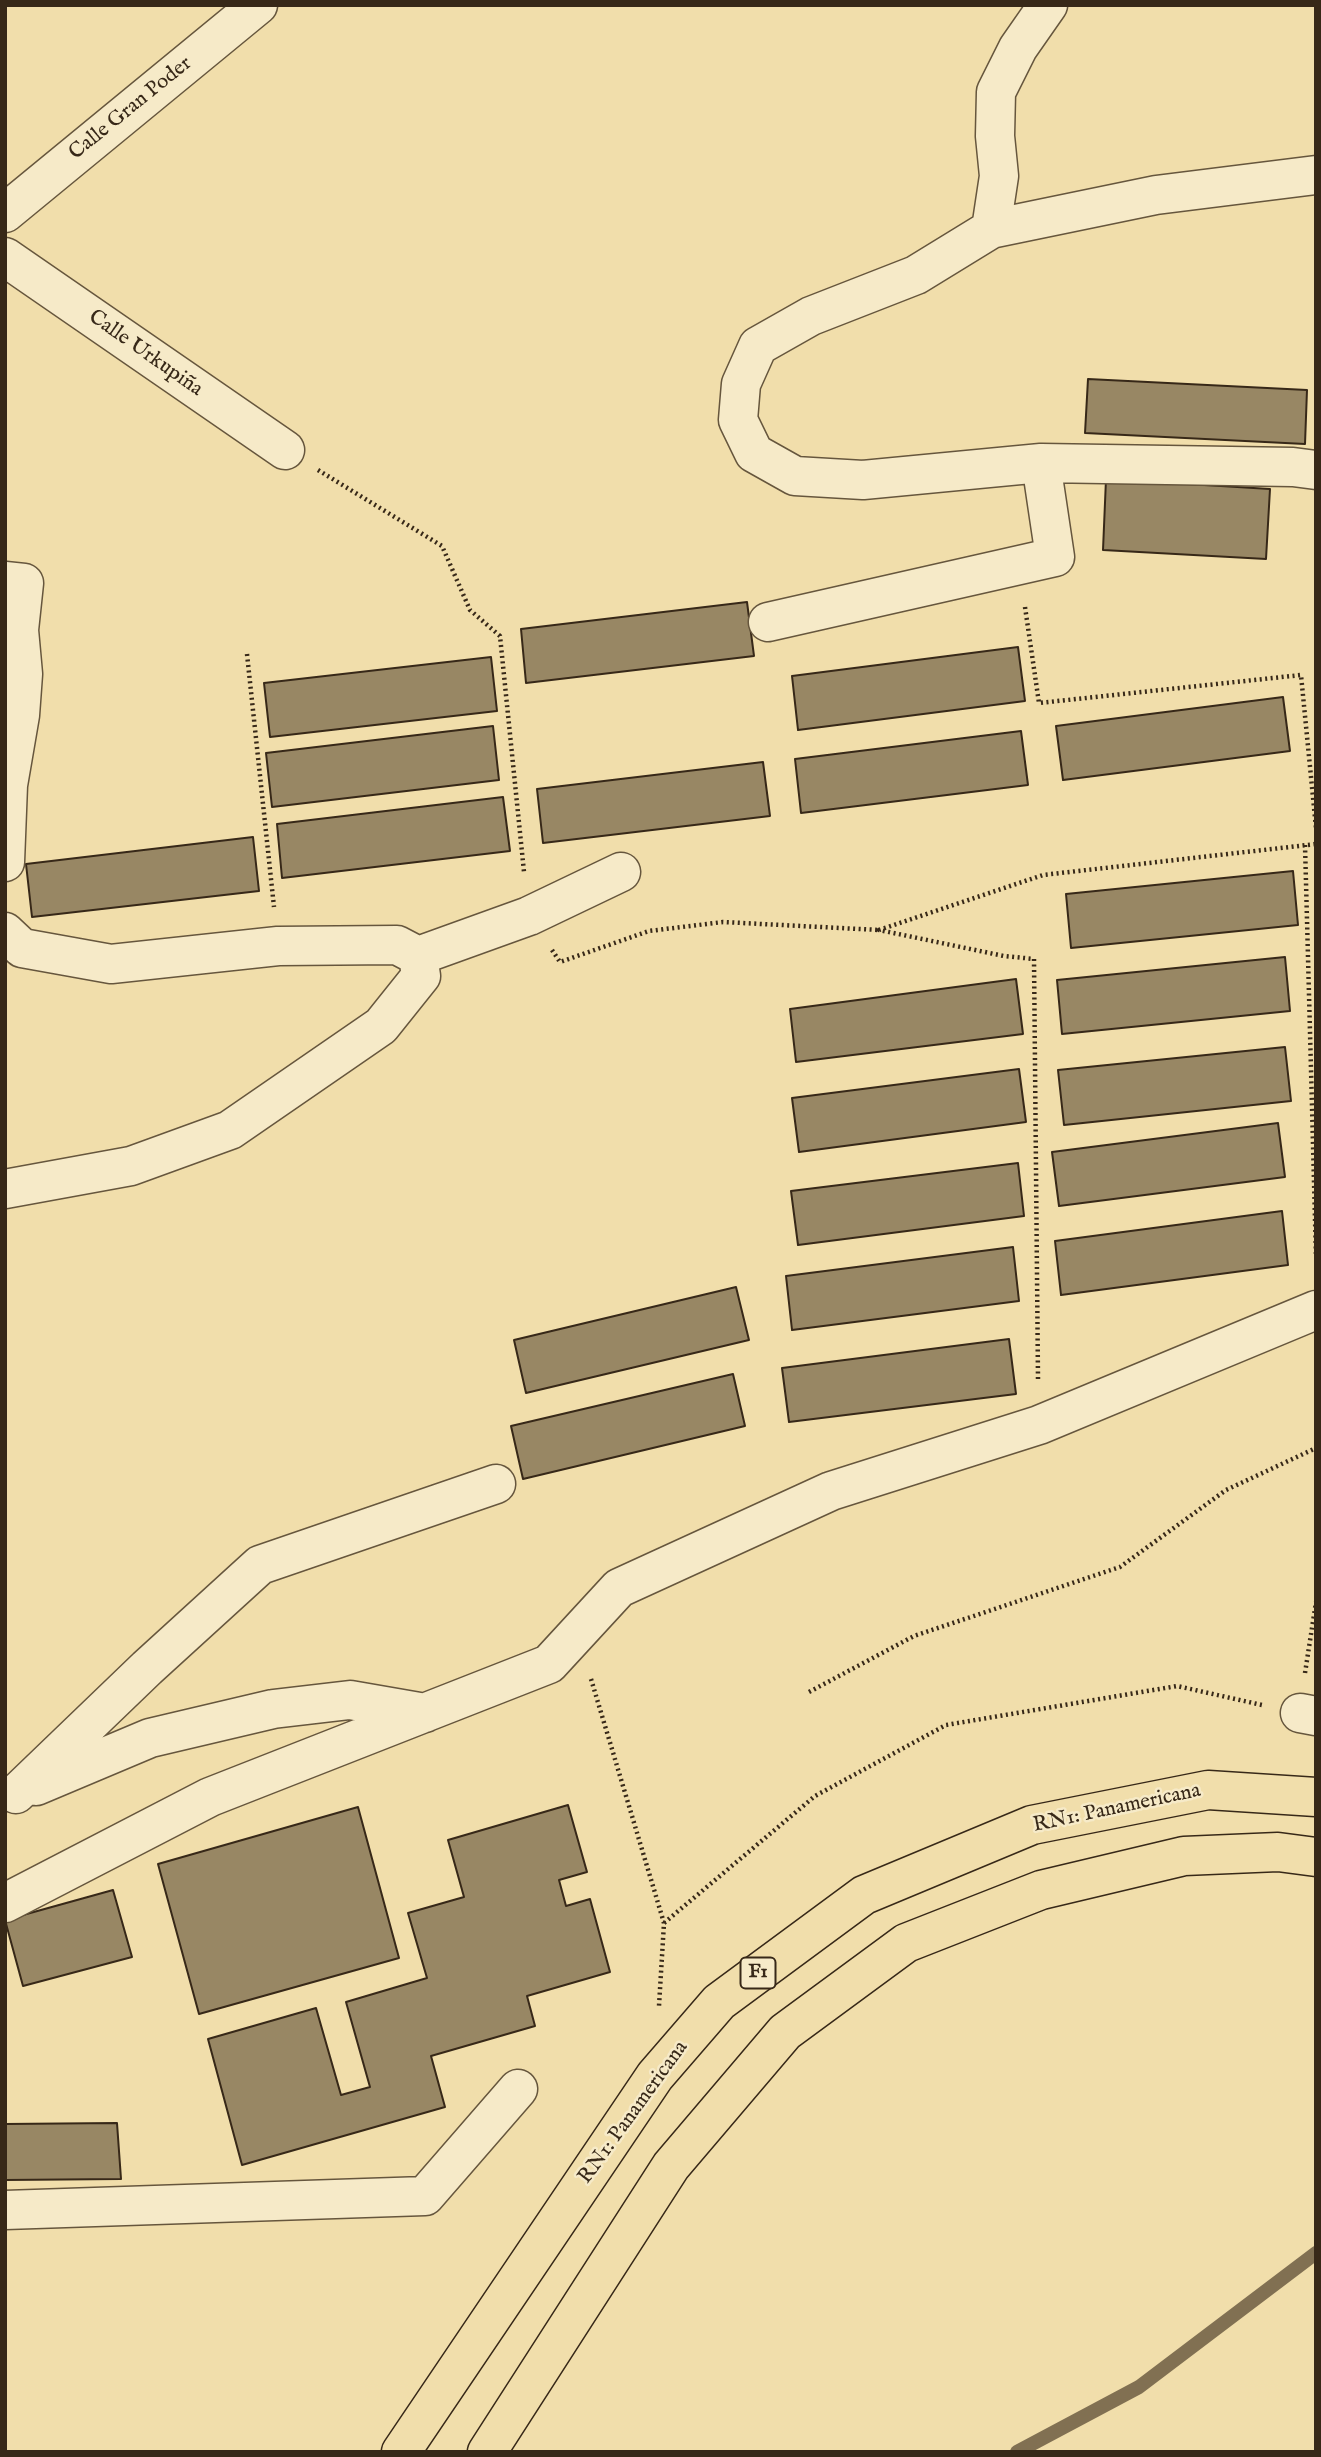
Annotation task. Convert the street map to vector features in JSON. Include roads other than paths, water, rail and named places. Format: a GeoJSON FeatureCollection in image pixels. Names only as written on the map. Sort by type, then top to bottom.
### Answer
{"type":"FeatureCollection","features":[{"type":"Feature","properties":{"kind":"highway","name":"RN1: Panamericana"},"geometry":{"type":"LineString","coordinates":[[401,2452],[655,2076],[719,2002],[864,1895],[1032,1825],[1208,1790],[1316,1797]]}},
{"type":"Feature","properties":{"kind":"highway"},"geometry":{"type":"LineString","coordinates":[[487,2452],[671,2166],[785,2032],[906,1943],[1041,1891],[1184,1856],[1278,1852],[1316,1857]]}},
{"type":"Feature","properties":{"kind":"street","name":"Calle Gran Poder"},"geometry":{"type":"LineString","coordinates":[[5,213],[258,5]]}},
{"type":"Feature","properties":{"kind":"street"},"geometry":{"type":"LineString","coordinates":[[991,229],[999,176],[995,136],[996,92],[1018,48],[1048,5]]}},
{"type":"Feature","properties":{"kind":"street"},"geometry":{"type":"LineString","coordinates":[[1316,174],[1156,194],[991,229],[916,275],[811,316],[758,346],[741,384],[738,419],[754,453],[795,476],[863,480],[1041,463],[1293,467],[1316,470]]}},
{"type":"Feature","properties":{"kind":"street","name":"Calle Urkupiña"},"geometry":{"type":"LineString","coordinates":[[5,257],[285,450]]}},
{"type":"Feature","properties":{"kind":"street"},"geometry":{"type":"LineString","coordinates":[[768,622],[1055,557],[1041,463]]}},
{"type":"Feature","properties":{"kind":"street"},"geometry":{"type":"LineString","coordinates":[[5,581],[24,583],[19,630],[23,674],[20,715],[8,785],[5,862]]}},
{"type":"Feature","properties":{"kind":"street"},"geometry":{"type":"LineString","coordinates":[[5,932],[22,948],[111,964],[278,946],[397,945],[418,956],[529,916],[621,872]]}},
{"type":"Feature","properties":{"kind":"street"},"geometry":{"type":"LineString","coordinates":[[5,1189],[131,1166],[230,1129],[381,1026],[421,976],[418,956]]}},
{"type":"Feature","properties":{"kind":"street"},"geometry":{"type":"LineString","coordinates":[[5,1903],[210,1797],[549,1664],[619,1588],[831,1491],[1039,1425],[1316,1310]]}},
{"type":"Feature","properties":{"kind":"street"},"geometry":{"type":"LineString","coordinates":[[11,1797],[260,1565],[496,1483]]}},
{"type":"Feature","properties":{"kind":"street"},"geometry":{"type":"LineString","coordinates":[[11,1797],[150,1738],[273,1709],[350,1700],[425,1713]]}},
{"type":"Feature","properties":{"kind":"street"},"geometry":{"type":"LineString","coordinates":[[5,2210],[425,2196],[518,2090]]}},
{"type":"Feature","properties":{"kind":"waterway"},"geometry":{"type":"LineString","coordinates":[[1017,2452],[1139,2387],[1316,2253]]}}]}
